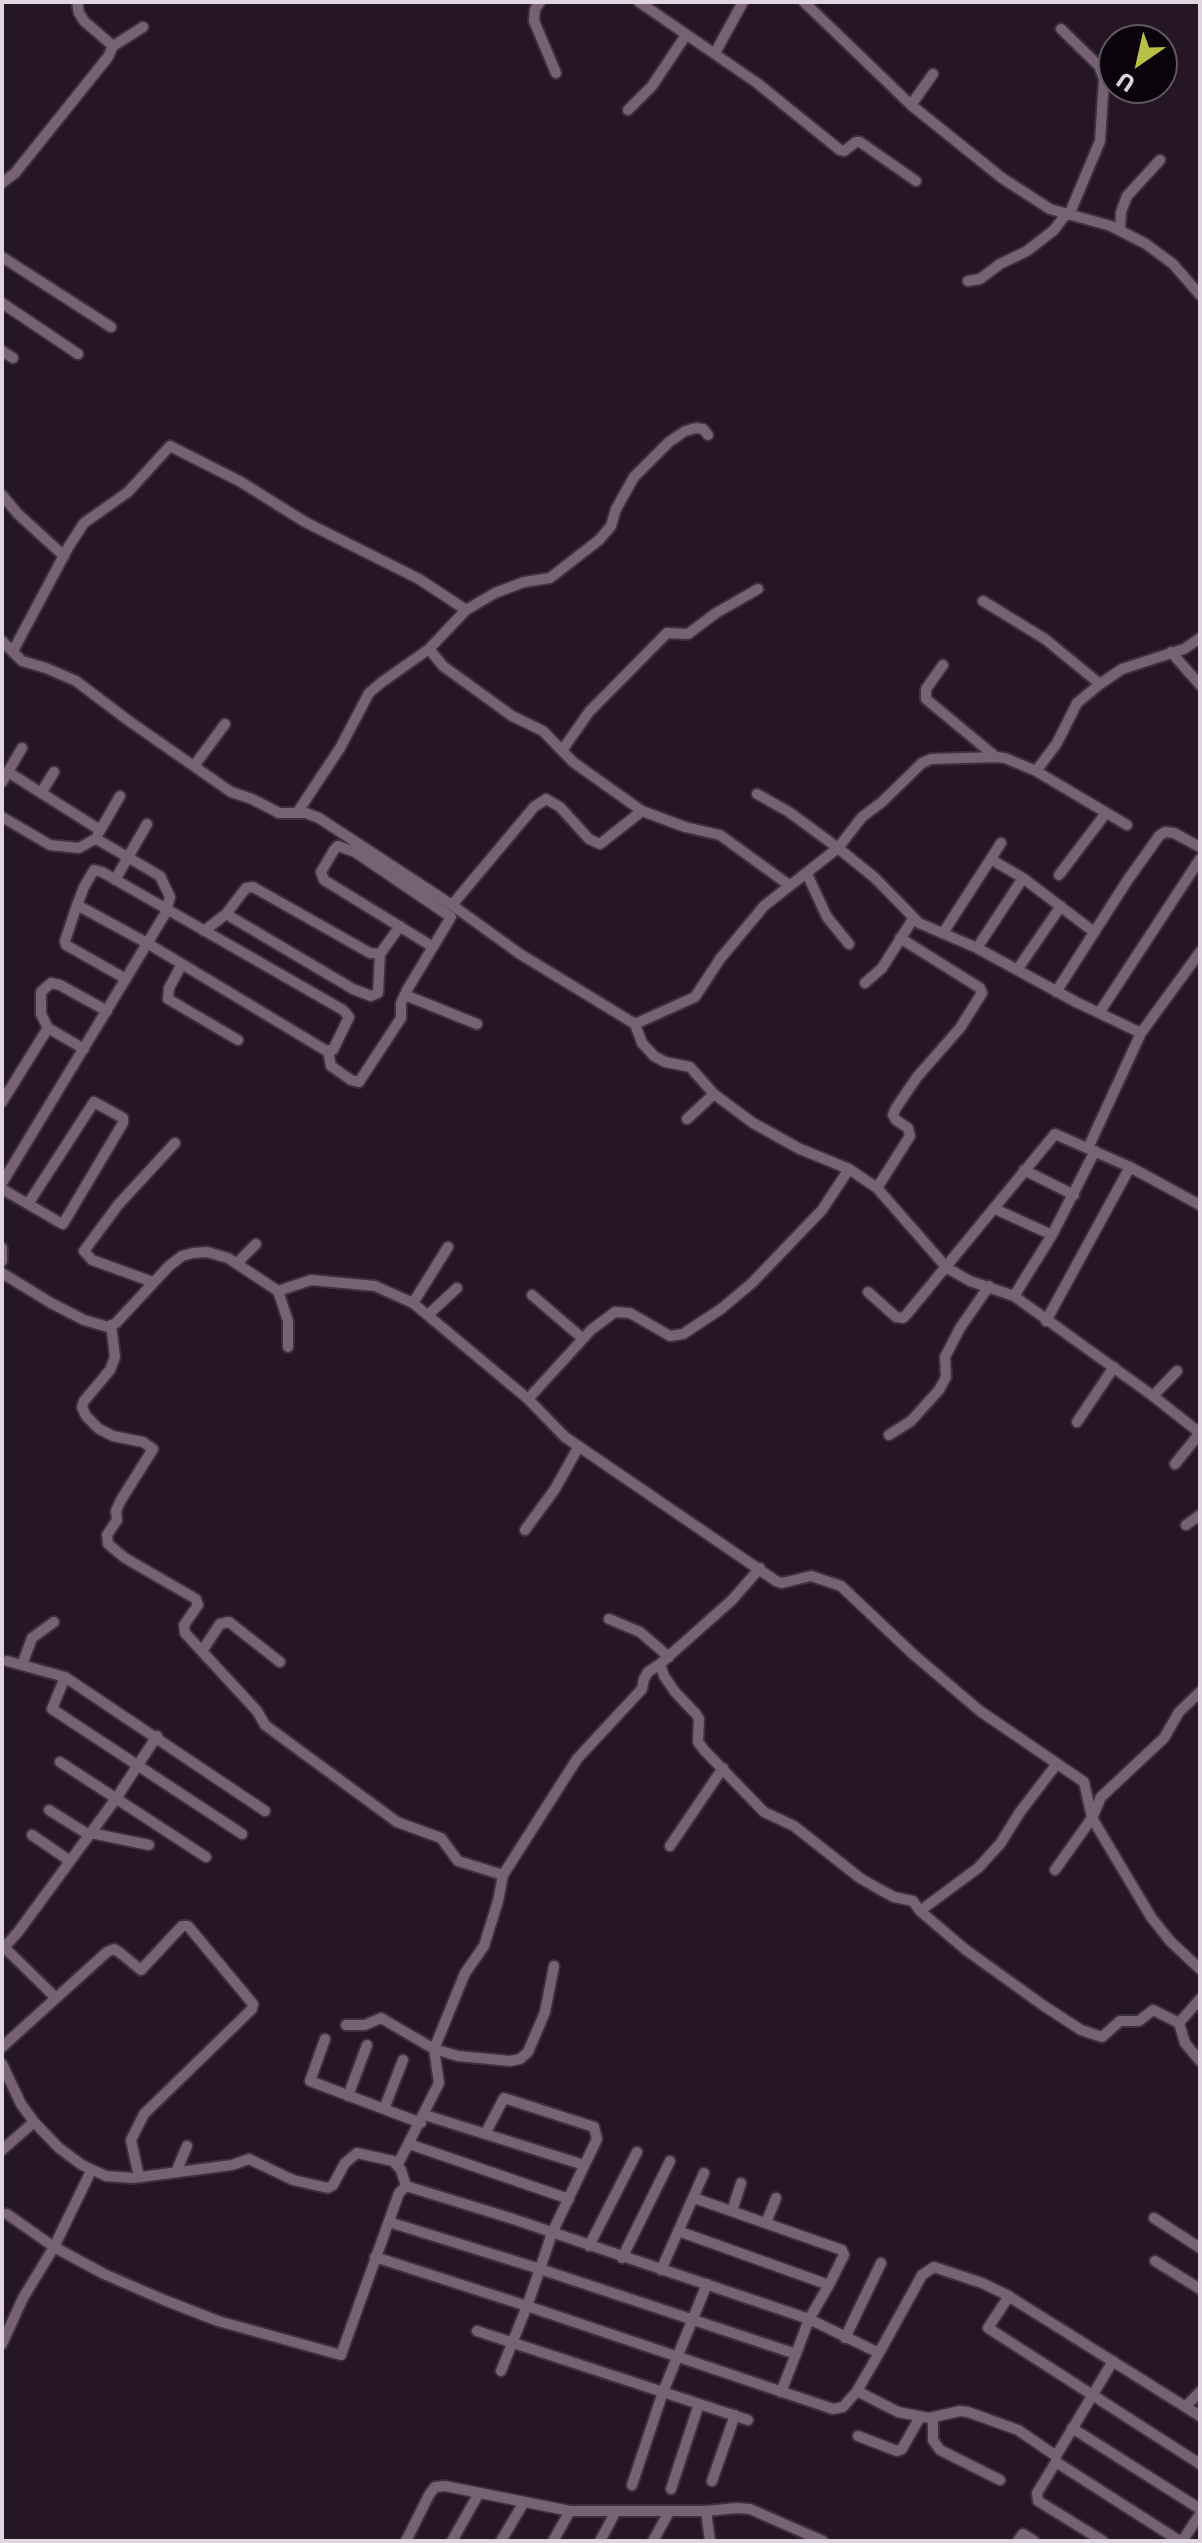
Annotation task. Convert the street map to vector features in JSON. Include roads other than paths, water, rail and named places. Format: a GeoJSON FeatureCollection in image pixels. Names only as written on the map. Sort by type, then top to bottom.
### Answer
{"type":"FeatureCollection","features":[{"type":"Feature","properties":{"kind":"street"},"geometry":{"type":"LineString","coordinates":[[77,2],[84,21],[113,46]]}},
{"type":"Feature","properties":{"kind":"street"},"geometry":{"type":"LineString","coordinates":[[540,2],[535,9],[534,21],[556,73]]}},
{"type":"Feature","properties":{"kind":"street"},"geometry":{"type":"LineString","coordinates":[[639,2],[767,91],[840,150],[844,151],[860,142],[916,181]]}},
{"type":"Feature","properties":{"kind":"street"},"geometry":{"type":"LineString","coordinates":[[715,53],[743,2]]}},
{"type":"Feature","properties":{"kind":"street"},"geometry":{"type":"LineString","coordinates":[[810,4],[911,105],[1022,192],[1040,204],[1068,215],[1120,230],[1173,264],[1200,295]]}},
{"type":"Feature","properties":{"kind":"street"},"geometry":{"type":"LineString","coordinates":[[2,183],[15,173],[100,70],[113,46],[143,27]]}},
{"type":"Feature","properties":{"kind":"street"},"geometry":{"type":"LineString","coordinates":[[968,281],[980,279],[1000,264],[1027,251],[1054,230],[1068,215],[1100,141],[1104,79],[1099,66],[1061,29]]}},
{"type":"Feature","properties":{"kind":"street"},"geometry":{"type":"LineString","coordinates":[[628,110],[652,86],[686,35]]}},
{"type":"Feature","properties":{"kind":"street"},"geometry":{"type":"LineString","coordinates":[[911,105],[933,74]]}},
{"type":"Feature","properties":{"kind":"street"},"geometry":{"type":"LineString","coordinates":[[1120,230],[1121,212],[1127,196],[1160,160]]}},
{"type":"Feature","properties":{"kind":"street"},"geometry":{"type":"LineString","coordinates":[[2,257],[111,327]]}},
{"type":"Feature","properties":{"kind":"street"},"geometry":{"type":"LineString","coordinates":[[2,303],[78,354]]}},
{"type":"Feature","properties":{"kind":"street"},"geometry":{"type":"LineString","coordinates":[[2,351],[13,358]]}},
{"type":"Feature","properties":{"kind":"street"},"geometry":{"type":"LineString","coordinates":[[297,813],[340,748],[369,693],[429,649],[466,610],[495,593],[524,582],[550,578],[561,571],[611,526],[616,509],[634,477],[669,442],[685,431],[696,428],[703,429],[708,435]]}},
{"type":"Feature","properties":{"kind":"street"},"geometry":{"type":"LineString","coordinates":[[13,651],[84,523],[128,492],[170,446],[230,476],[305,522],[419,579],[466,610]]}},
{"type":"Feature","properties":{"kind":"street"},"geometry":{"type":"LineString","coordinates":[[2,495],[64,556]]}},
{"type":"Feature","properties":{"kind":"street"},"geometry":{"type":"LineString","coordinates":[[563,749],[589,712],[667,633],[688,634],[716,613],[758,589]]}},
{"type":"Feature","properties":{"kind":"street"},"geometry":{"type":"LineString","coordinates":[[983,601],[1045,639],[1100,684]]}},
{"type":"Feature","properties":{"kind":"street"},"geometry":{"type":"LineString","coordinates":[[1036,771],[1057,743],[1077,703],[1100,684],[1122,669],[1184,649],[1200,638]]}},
{"type":"Feature","properties":{"kind":"street"},"geometry":{"type":"LineString","coordinates":[[2,641],[26,663],[76,681],[231,792],[279,813],[319,818],[452,905],[520,954],[635,1024],[642,1043],[654,1056],[665,1062],[690,1067],[714,1094],[777,1138],[849,1169],[877,1188],[947,1268],[970,1281],[1014,1296],[1200,1433],[1175,1464]]}},
{"type":"Feature","properties":{"kind":"street"},"geometry":{"type":"LineString","coordinates":[[429,649],[443,666],[512,716],[543,731],[573,762],[642,811],[685,827],[720,835],[789,885]]}},
{"type":"Feature","properties":{"kind":"street"},"geometry":{"type":"LineString","coordinates":[[1171,652],[1200,685]]}},
{"type":"Feature","properties":{"kind":"street"},"geometry":{"type":"LineString","coordinates":[[943,665],[926,689],[926,699],[996,757],[1036,771],[1127,825]]}},
{"type":"Feature","properties":{"kind":"street"},"geometry":{"type":"LineString","coordinates":[[194,766],[225,724]]}},
{"type":"Feature","properties":{"kind":"street"},"geometry":{"type":"LineString","coordinates":[[22,748],[5,777],[41,793],[127,857],[160,876],[170,897],[167,909],[126,979],[4,1178],[28,1204],[63,1224],[123,1123],[123,1118],[94,1102],[28,1204]]}},
{"type":"Feature","properties":{"kind":"street"},"geometry":{"type":"LineString","coordinates":[[635,1024],[695,997],[747,925],[789,885],[838,848],[862,817],[926,760],[996,757]]}},
{"type":"Feature","properties":{"kind":"street"},"geometry":{"type":"LineString","coordinates":[[41,793],[54,772]]}},
{"type":"Feature","properties":{"kind":"street"},"geometry":{"type":"LineString","coordinates":[[757,794],[789,812],[838,848],[883,885],[913,919],[977,948],[1056,992],[1141,1033]]}},
{"type":"Feature","properties":{"kind":"street"},"geometry":{"type":"LineString","coordinates":[[2,817],[50,845],[79,848],[98,835],[120,796]]}},
{"type":"Feature","properties":{"kind":"street"},"geometry":{"type":"LineString","coordinates":[[452,905],[534,807],[546,799],[560,807],[589,839],[600,844],[642,811]]}},
{"type":"Feature","properties":{"kind":"street"},"geometry":{"type":"LineString","coordinates":[[1059,875],[1106,813]]}},
{"type":"Feature","properties":{"kind":"street"},"geometry":{"type":"LineString","coordinates":[[115,880],[147,824]]}},
{"type":"Feature","properties":{"kind":"street"},"geometry":{"type":"LineString","coordinates":[[1056,992],[1159,836],[1165,832],[1174,833],[1200,847]]}},
{"type":"Feature","properties":{"kind":"street"},"geometry":{"type":"LineString","coordinates":[[943,933],[1001,843]]}},
{"type":"Feature","properties":{"kind":"street"},"geometry":{"type":"LineString","coordinates":[[77,905],[328,1051],[331,1066],[359,1082],[401,1018],[401,1003],[433,947],[450,914],[355,852],[338,846],[321,872],[324,880],[433,947]]}},
{"type":"Feature","properties":{"kind":"street"},"geometry":{"type":"LineString","coordinates":[[1099,1013],[1200,859]]}},
{"type":"Feature","properties":{"kind":"street"},"geometry":{"type":"LineString","coordinates":[[992,860],[1023,878],[1094,932]]}},
{"type":"Feature","properties":{"kind":"street"},"geometry":{"type":"LineString","coordinates":[[126,979],[66,945],[91,871],[102,872],[343,1010],[349,1017],[347,1025],[333,1050],[328,1051]]}},
{"type":"Feature","properties":{"kind":"street"},"geometry":{"type":"LineString","coordinates":[[807,874],[827,917],[849,944]]}},
{"type":"Feature","properties":{"kind":"street"},"geometry":{"type":"LineString","coordinates":[[977,948],[1023,878]]}},
{"type":"Feature","properties":{"kind":"street"},"geometry":{"type":"LineString","coordinates":[[204,931],[226,914],[246,888],[253,887],[349,943],[370,953],[380,954]]}},
{"type":"Feature","properties":{"kind":"street"},"geometry":{"type":"LineString","coordinates":[[1017,970],[1061,906]]}},
{"type":"Feature","properties":{"kind":"street"},"geometry":{"type":"LineString","coordinates":[[226,914],[353,989],[371,996],[378,993],[380,954],[400,926]]}},
{"type":"Feature","properties":{"kind":"street"},"geometry":{"type":"LineString","coordinates":[[865,983],[882,968],[913,919]]}},
{"type":"Feature","properties":{"kind":"street"},"geometry":{"type":"LineString","coordinates":[[877,1188],[910,1136],[908,1128],[893,1115],[896,1108],[917,1077],[965,1021],[982,993],[980,988],[900,938]]}},
{"type":"Feature","properties":{"kind":"street"},"geometry":{"type":"LineString","coordinates":[[1014,1296],[1074,1195],[1141,1033],[1200,952]]}},
{"type":"Feature","properties":{"kind":"street"},"geometry":{"type":"LineString","coordinates":[[182,964],[169,988],[168,999],[238,1040]]}},
{"type":"Feature","properties":{"kind":"street"},"geometry":{"type":"LineString","coordinates":[[84,1049],[48,1028],[41,1014],[41,992],[51,983],[60,985],[107,1011]]}},
{"type":"Feature","properties":{"kind":"street"},"geometry":{"type":"LineString","coordinates":[[405,995],[477,1024]]}},
{"type":"Feature","properties":{"kind":"street"},"geometry":{"type":"LineString","coordinates":[[2,1102],[48,1028]]}},
{"type":"Feature","properties":{"kind":"street"},"geometry":{"type":"LineString","coordinates":[[687,1119],[714,1094]]}},
{"type":"Feature","properties":{"kind":"street"},"geometry":{"type":"LineString","coordinates":[[868,1292],[896,1317],[903,1318],[1055,1134],[1130,1167],[1200,1205]]}},
{"type":"Feature","properties":{"kind":"street"},"geometry":{"type":"LineString","coordinates":[[153,1282],[92,1260],[84,1251],[118,1205],[175,1143]]}},
{"type":"Feature","properties":{"kind":"street"},"geometry":{"type":"LineString","coordinates":[[1046,1321],[1130,1167]]}},
{"type":"Feature","properties":{"kind":"street"},"geometry":{"type":"LineString","coordinates":[[528,1399],[582,1338],[606,1318],[622,1311],[670,1336],[683,1334],[696,1325],[752,1283],[822,1210],[849,1169]]}},
{"type":"Feature","properties":{"kind":"street"},"geometry":{"type":"LineString","coordinates":[[1024,1170],[1074,1195]]}},
{"type":"Feature","properties":{"kind":"street"},"geometry":{"type":"LineString","coordinates":[[995,1209],[1052,1235]]}},
{"type":"Feature","properties":{"kind":"street"},"geometry":{"type":"LineString","coordinates":[[237,1263],[256,1244]]}},
{"type":"Feature","properties":{"kind":"street"},"geometry":{"type":"LineString","coordinates":[[413,1303],[448,1247]]}},
{"type":"Feature","properties":{"kind":"street"},"geometry":{"type":"LineString","coordinates":[[2,1248],[2,1261]]}},
{"type":"Feature","properties":{"kind":"street"},"geometry":{"type":"LineString","coordinates":[[2,1273],[100,1326],[111,1325],[177,1259],[193,1253],[218,1254],[278,1291],[288,1321],[288,1347]]}},
{"type":"Feature","properties":{"kind":"street"},"geometry":{"type":"LineString","coordinates":[[278,1291],[311,1280],[339,1281],[386,1289],[413,1303],[579,1446],[782,1583],[811,1576],[841,1586],[980,1711],[1087,1785],[1092,1818],[1151,1917],[1170,1941],[1200,1969]]}},
{"type":"Feature","properties":{"kind":"street"},"geometry":{"type":"LineString","coordinates":[[889,1435],[911,1421],[939,1390],[946,1377],[945,1357],[960,1328],[989,1286]]}},
{"type":"Feature","properties":{"kind":"street"},"geometry":{"type":"LineString","coordinates":[[428,1315],[457,1288]]}},
{"type":"Feature","properties":{"kind":"street"},"geometry":{"type":"LineString","coordinates":[[532,1295],[582,1338]]}},
{"type":"Feature","properties":{"kind":"street"},"geometry":{"type":"LineString","coordinates":[[111,1325],[115,1357],[110,1370],[82,1407],[99,1429],[113,1436],[150,1445],[153,1449],[121,1500],[116,1511],[117,1520],[107,1535],[108,1544],[125,1558],[196,1599],[198,1605],[183,1629],[257,1711],[265,1725],[397,1822],[441,1838],[458,1861],[503,1875]]}},
{"type":"Feature","properties":{"kind":"street"},"geometry":{"type":"LineString","coordinates":[[1077,1422],[1114,1367]]}},
{"type":"Feature","properties":{"kind":"street"},"geometry":{"type":"LineString","coordinates":[[1153,1396],[1177,1371]]}},
{"type":"Feature","properties":{"kind":"street"},"geometry":{"type":"LineString","coordinates":[[525,1530],[555,1489],[579,1446]]}},
{"type":"Feature","properties":{"kind":"street"},"geometry":{"type":"LineString","coordinates":[[1186,1525],[1200,1515]]}},
{"type":"Feature","properties":{"kind":"street"},"geometry":{"type":"LineString","coordinates":[[406,2186],[398,2164],[423,2119],[440,2077],[434,2049],[465,1973],[484,1946],[503,1875],[577,1759],[642,1689],[648,1672],[732,1600],[760,1568]]}},
{"type":"Feature","properties":{"kind":"street"},"geometry":{"type":"LineString","coordinates":[[609,1619],[640,1632],[665,1660],[675,1692],[699,1719],[698,1742],[764,1812],[794,1826],[860,1878],[894,1897],[913,1901],[920,1911],[984,1963],[1081,2030],[1102,2037],[1120,2021],[1139,2021],[1153,2010],[1179,2023],[1185,2043],[1200,2061]]}},
{"type":"Feature","properties":{"kind":"street"},"geometry":{"type":"LineString","coordinates":[[22,1665],[32,1638],[54,1622]]}},
{"type":"Feature","properties":{"kind":"street"},"geometry":{"type":"LineString","coordinates":[[202,1651],[220,1624],[229,1622],[280,1662]]}},
{"type":"Feature","properties":{"kind":"street"},"geometry":{"type":"LineString","coordinates":[[7,1661],[65,1677],[265,1811]]}},
{"type":"Feature","properties":{"kind":"street"},"geometry":{"type":"LineString","coordinates":[[65,1677],[52,1709],[242,1834]]}},
{"type":"Feature","properties":{"kind":"street"},"geometry":{"type":"LineString","coordinates":[[1055,1870],[1092,1818],[1103,1794],[1164,1738],[1179,1712],[1200,1692]]}},
{"type":"Feature","properties":{"kind":"street"},"geometry":{"type":"LineString","coordinates":[[55,1997],[3,1948],[115,1800],[157,1736]]}},
{"type":"Feature","properties":{"kind":"street"},"geometry":{"type":"LineString","coordinates":[[60,1762],[206,1857]]}},
{"type":"Feature","properties":{"kind":"street"},"geometry":{"type":"LineString","coordinates":[[920,1911],[978,1868],[1000,1844],[1056,1765]]}},
{"type":"Feature","properties":{"kind":"street"},"geometry":{"type":"LineString","coordinates":[[670,1846],[723,1768]]}},
{"type":"Feature","properties":{"kind":"street"},"geometry":{"type":"LineString","coordinates":[[49,1810],[90,1834],[149,1845]]}},
{"type":"Feature","properties":{"kind":"street"},"geometry":{"type":"LineString","coordinates":[[32,1835],[70,1861]]}},
{"type":"Feature","properties":{"kind":"street"},"geometry":{"type":"LineString","coordinates":[[2,2047],[107,1952],[114,1949],[138,1969],[144,1969],[185,1925],[252,2001],[252,2009],[144,2114],[131,2140],[139,2177]]}},
{"type":"Feature","properties":{"kind":"street"},"geometry":{"type":"LineString","coordinates":[[346,2025],[365,2025],[381,2018],[434,2049],[458,2056],[510,2061],[520,2059],[528,2052],[545,2012],[554,1966]]}},
{"type":"Feature","properties":{"kind":"street"},"geometry":{"type":"LineString","coordinates":[[1179,2023],[1200,1999]]}},
{"type":"Feature","properties":{"kind":"street"},"geometry":{"type":"LineString","coordinates":[[325,2039],[310,2081],[384,2109],[485,2134],[584,2165]]}},
{"type":"Feature","properties":{"kind":"street"},"geometry":{"type":"LineString","coordinates":[[348,2096],[367,2045]]}},
{"type":"Feature","properties":{"kind":"street"},"geometry":{"type":"LineString","coordinates":[[384,2109],[403,2060]]}},
{"type":"Feature","properties":{"kind":"street"},"geometry":{"type":"LineString","coordinates":[[2,2064],[7,2085],[34,2122],[59,2148],[91,2171],[115,2178],[232,2165],[249,2159],[293,2180],[328,2188],[333,2185],[345,2163],[357,2153],[398,2164]]}},
{"type":"Feature","properties":{"kind":"street"},"geometry":{"type":"LineString","coordinates":[[485,2134],[504,2098],[594,2127],[597,2139],[552,2233],[501,2371]]}},
{"type":"Feature","properties":{"kind":"street"},"geometry":{"type":"LineString","coordinates":[[2,2150],[34,2122]]}},
{"type":"Feature","properties":{"kind":"street"},"geometry":{"type":"LineString","coordinates":[[409,2144],[569,2199]]}},
{"type":"Feature","properties":{"kind":"street"},"geometry":{"type":"LineString","coordinates":[[176,2172],[187,2146]]}},
{"type":"Feature","properties":{"kind":"street"},"geometry":{"type":"LineString","coordinates":[[589,2246],[637,2152]]}},
{"type":"Feature","properties":{"kind":"street"},"geometry":{"type":"LineString","coordinates":[[622,2258],[670,2161]]}},
{"type":"Feature","properties":{"kind":"street"},"geometry":{"type":"LineString","coordinates":[[2,2344],[91,2171]]}},
{"type":"Feature","properties":{"kind":"street"},"geometry":{"type":"LineString","coordinates":[[661,2270],[704,2173]]}},
{"type":"Feature","properties":{"kind":"street"},"geometry":{"type":"LineString","coordinates":[[732,2211],[741,2183]]}},
{"type":"Feature","properties":{"kind":"street"},"geometry":{"type":"LineString","coordinates":[[7,2214],[54,2247],[104,2274],[218,2321],[341,2355],[399,2193],[406,2186]]}},
{"type":"Feature","properties":{"kind":"street"},"geometry":{"type":"LineString","coordinates":[[406,2186],[809,2319],[879,2353]]}},
{"type":"Feature","properties":{"kind":"street"},"geometry":{"type":"LineString","coordinates":[[694,2198],[842,2250],[844,2255],[809,2319],[781,2392]]}},
{"type":"Feature","properties":{"kind":"street"},"geometry":{"type":"LineString","coordinates":[[766,2223],[776,2198]]}},
{"type":"Feature","properties":{"kind":"street"},"geometry":{"type":"LineString","coordinates":[[1154,2218],[1200,2248]]}},
{"type":"Feature","properties":{"kind":"street"},"geometry":{"type":"LineString","coordinates":[[389,2222],[796,2354]]}},
{"type":"Feature","properties":{"kind":"street"},"geometry":{"type":"LineString","coordinates":[[678,2231],[829,2285]]}},
{"type":"Feature","properties":{"kind":"street"},"geometry":{"type":"LineString","coordinates":[[375,2257],[833,2409],[843,2407],[857,2391],[922,2275],[934,2267],[1009,2296],[1200,2416]]}},
{"type":"Feature","properties":{"kind":"street"},"geometry":{"type":"LineString","coordinates":[[1155,2261],[1200,2289]]}},
{"type":"Feature","properties":{"kind":"street"},"geometry":{"type":"LineString","coordinates":[[845,2338],[881,2263]]}},
{"type":"Feature","properties":{"kind":"street"},"geometry":{"type":"LineString","coordinates":[[632,2485],[663,2392],[707,2284]]}},
{"type":"Feature","properties":{"kind":"street"},"geometry":{"type":"LineString","coordinates":[[1009,2296],[988,2328],[1200,2464]]}},
{"type":"Feature","properties":{"kind":"street"},"geometry":{"type":"LineString","coordinates":[[477,2331],[748,2420]]}},
{"type":"Feature","properties":{"kind":"street"},"geometry":{"type":"LineString","coordinates":[[1103,2541],[1038,2501],[1037,2493],[1113,2361]]}},
{"type":"Feature","properties":{"kind":"street"},"geometry":{"type":"LineString","coordinates":[[857,2391],[898,2412],[920,2417],[968,2412],[1018,2430],[1171,2537],[1183,2540],[1200,2511],[1072,2428]]}},
{"type":"Feature","properties":{"kind":"street"},"geometry":{"type":"LineString","coordinates":[[1185,2407],[1200,2392]]}},
{"type":"Feature","properties":{"kind":"street"},"geometry":{"type":"LineString","coordinates":[[671,2489],[699,2404]]}},
{"type":"Feature","properties":{"kind":"street"},"geometry":{"type":"LineString","coordinates":[[712,2481],[735,2415]]}},
{"type":"Feature","properties":{"kind":"street"},"geometry":{"type":"LineString","coordinates":[[858,2436],[897,2451],[902,2449],[920,2417]]}},
{"type":"Feature","properties":{"kind":"street"},"geometry":{"type":"LineString","coordinates":[[933,2417],[933,2440],[940,2450],[1000,2480]]}},
{"type":"Feature","properties":{"kind":"street"},"geometry":{"type":"LineString","coordinates":[[406,2541],[435,2487],[445,2486],[570,2511],[750,2509],[823,2541]]}},
{"type":"Feature","properties":{"kind":"street"},"geometry":{"type":"LineString","coordinates":[[452,2541],[479,2493]]}},
{"type":"Feature","properties":{"kind":"street"},"geometry":{"type":"LineString","coordinates":[[501,2541],[524,2502]]}},
{"type":"Feature","properties":{"kind":"street"},"geometry":{"type":"LineString","coordinates":[[553,2541],[570,2511]]}},
{"type":"Feature","properties":{"kind":"street"},"geometry":{"type":"LineString","coordinates":[[600,2541],[616,2511]]}},
{"type":"Feature","properties":{"kind":"street"},"geometry":{"type":"LineString","coordinates":[[706,2511],[710,2541]]}},
{"type":"Feature","properties":{"kind":"street"},"geometry":{"type":"LineString","coordinates":[[653,2541],[669,2512]]}},
{"type":"Feature","properties":{"kind":"street"},"geometry":{"type":"LineString","coordinates":[[1018,2541],[1023,2534],[1034,2541]]}}]}
